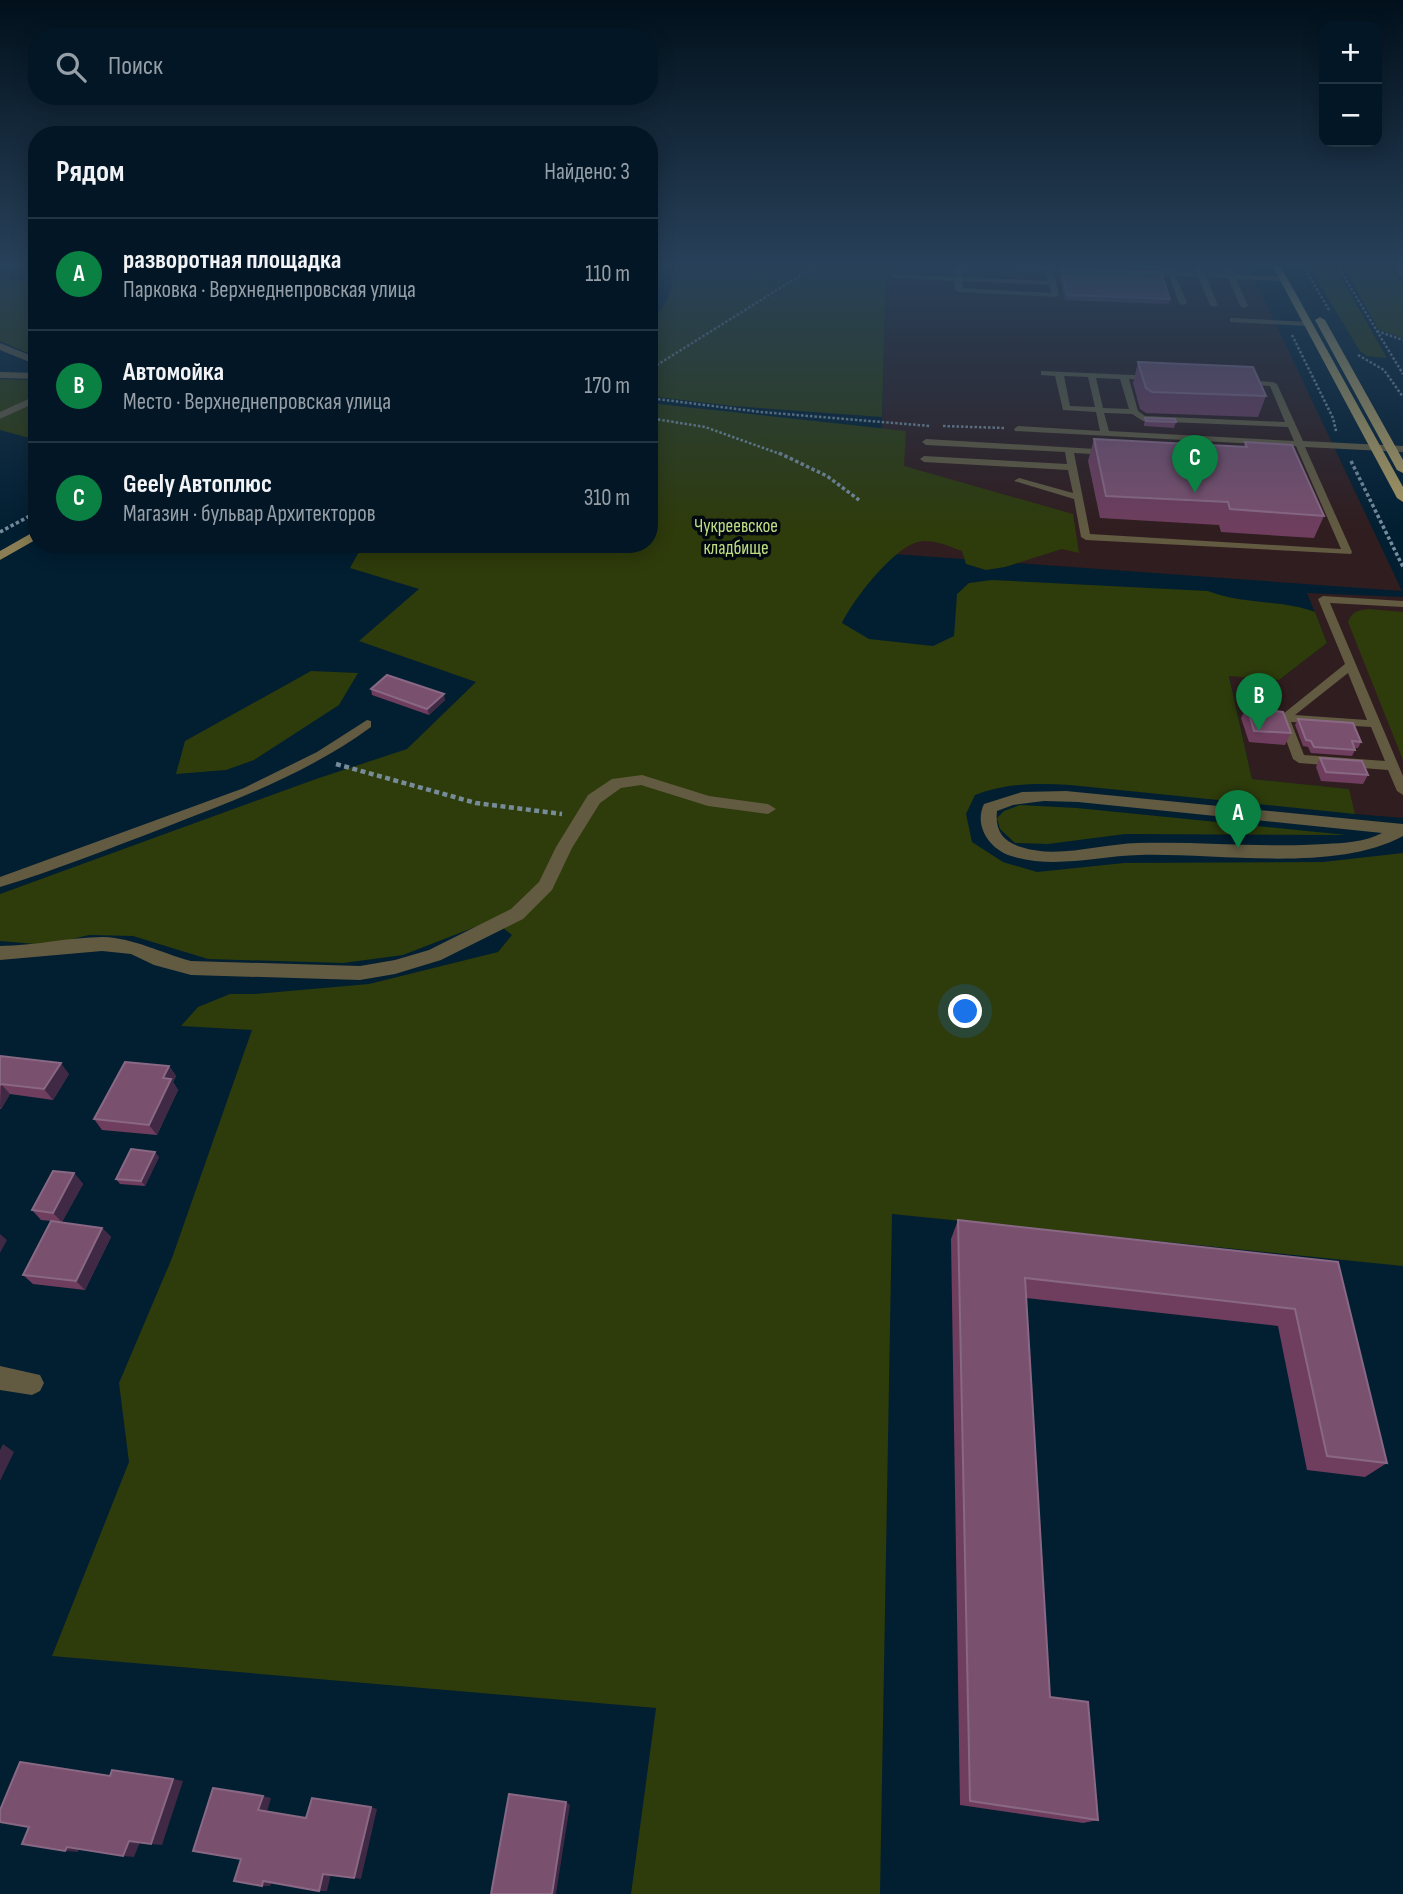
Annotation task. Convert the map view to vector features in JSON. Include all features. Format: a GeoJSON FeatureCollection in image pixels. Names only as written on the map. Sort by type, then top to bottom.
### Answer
{"type":"FeatureCollection","features":[{"type":"Feature","properties":{"kind":"main road"},"geometry":{"type":"LineString","coordinates":[[1324,353],[1403,498]]}},
{"type":"Feature","properties":{"kind":"main road"},"geometry":{"type":"LineString","coordinates":[[1338,353],[1403,470]]}},
{"type":"Feature","properties":{"kind":"main road"},"geometry":{"type":"LineString","coordinates":[[0,556],[28,539]]}},
{"type":"Feature","properties":{"kind":"street"},"geometry":{"type":"LineString","coordinates":[[0,375],[28,376]]}},
{"type":"Feature","properties":{"kind":"street"},"geometry":{"type":"LineString","coordinates":[[0,416],[28,402]]}},
{"type":"Feature","properties":{"kind":"street"},"geometry":{"type":"LineString","coordinates":[[0,953],[102,944],[134,948],[160,960],[191,968],[360,973],[395,967],[435,955],[517,914],[546,886],[564,847],[594,799],[617,783],[642,780],[708,801],[768,809]]}},
{"type":"Feature","properties":{"kind":"street"},"geometry":{"type":"LineString","coordinates":[[1031,796],[1078,797],[1403,830],[1371,845],[1301,850],[1148,848],[1028,855],[1009,849],[992,836],[987,825],[990,808],[1004,801],[1031,796]]}},
{"type":"Feature","properties":{"kind":"street"},"geometry":{"type":"LineString","coordinates":[[0,1378],[32,1383]]}},
{"type":"Feature","properties":{"kind":"lane"},"geometry":{"type":"LineString","coordinates":[[1044,373],[1165,379]]}},
{"type":"Feature","properties":{"kind":"lane"},"geometry":{"type":"LineString","coordinates":[[1059,374],[1066,408],[1134,412],[1143,418],[1291,425]]}},
{"type":"Feature","properties":{"kind":"lane"},"geometry":{"type":"LineString","coordinates":[[1091,375],[1105,433]]}},
{"type":"Feature","properties":{"kind":"lane"},"geometry":{"type":"LineString","coordinates":[[1124,377],[1134,412]]}},
{"type":"Feature","properties":{"kind":"lane"},"geometry":{"type":"LineString","coordinates":[[1069,450],[1086,537],[1347,552],[1273,384],[1232,382]]}},
{"type":"Feature","properties":{"kind":"lane"},"geometry":{"type":"LineString","coordinates":[[1017,429],[1403,449]]}},
{"type":"Feature","properties":{"kind":"lane"},"geometry":{"type":"LineString","coordinates":[[926,442],[1125,453]]}},
{"type":"Feature","properties":{"kind":"lane"},"geometry":{"type":"LineString","coordinates":[[924,459],[1072,467]]}},
{"type":"Feature","properties":{"kind":"lane"},"geometry":{"type":"LineString","coordinates":[[1292,461],[1306,462]]}},
{"type":"Feature","properties":{"kind":"lane"},"geometry":{"type":"LineString","coordinates":[[1019,481],[1078,498]]}},
{"type":"Feature","properties":{"kind":"lane"},"geometry":{"type":"LineString","coordinates":[[1403,604],[1323,599],[1403,791]]}},
{"type":"Feature","properties":{"kind":"lane"},"geometry":{"type":"LineString","coordinates":[[1284,718],[1351,665]]}},
{"type":"Feature","properties":{"kind":"lane"},"geometry":{"type":"LineString","coordinates":[[1284,718],[1376,724]]}},
{"type":"Feature","properties":{"kind":"lane"},"geometry":{"type":"LineString","coordinates":[[1284,718],[1298,759],[1393,766]]}},
{"type":"Feature","properties":{"kind":"lane"},"geometry":{"type":"LineString","coordinates":[[0,882],[205,808],[314,761],[367,724]]}},
{"type":"Feature","properties":{"kind":"path"},"geometry":{"type":"LineString","coordinates":[[658,364],[676,353]]}},
{"type":"Feature","properties":{"kind":"path"},"geometry":{"type":"LineString","coordinates":[[1301,353],[1334,418],[1334,427]]}},
{"type":"Feature","properties":{"kind":"path"},"geometry":{"type":"LineString","coordinates":[[1356,353],[1384,370],[1403,397]]}},
{"type":"Feature","properties":{"kind":"path"},"geometry":{"type":"LineString","coordinates":[[1390,353],[1403,374]]}},
{"type":"Feature","properties":{"kind":"path"},"geometry":{"type":"LineString","coordinates":[[658,399],[761,412],[919,425],[1017,429]]}},
{"type":"Feature","properties":{"kind":"path"},"geometry":{"type":"LineString","coordinates":[[658,419],[707,428],[785,456],[830,478],[852,492],[859,500]]}},
{"type":"Feature","properties":{"kind":"path"},"geometry":{"type":"LineString","coordinates":[[1354,467],[1403,567]]}},
{"type":"Feature","properties":{"kind":"path"},"geometry":{"type":"LineString","coordinates":[[0,532],[28,517]]}},
{"type":"Feature","properties":{"kind":"path"},"geometry":{"type":"LineString","coordinates":[[314,761],[335,763],[453,797],[524,811],[584,815]]}},
{"type":"Feature","properties":{"kind":"shaded area"},"geometry":{"type":"Polygon","coordinates":[[[884,353],[1290,353],[1402,591],[879,553],[884,353]]]}},
{"type":"Feature","properties":{"kind":"shaded area"},"geometry":{"type":"Polygon","coordinates":[[[1307,593],[1403,597],[1403,818],[1355,814],[1348,789],[1252,779],[1229,675],[1279,680],[1327,643],[1307,593]]]}},
{"type":"Feature","properties":{"kind":"green space"},"geometry":{"type":"Polygon","coordinates":[[[658,353],[884,353],[882,417],[732,406],[658,397],[658,353]]]}},
{"type":"Feature","properties":{"kind":"green space"},"geometry":{"type":"Polygon","coordinates":[[[1363,353],[1384,353],[1387,358],[1363,353]]]}},
{"type":"Feature","properties":{"kind":"green space"},"geometry":{"type":"Polygon","coordinates":[[[0,379],[28,380],[28,399],[0,413],[0,379]]]}},
{"type":"Feature","properties":{"kind":"green space","name":"Чукреевское кладбище"},"geometry":{"type":"Polygon","coordinates":[[[658,404],[906,431],[904,466],[1073,514],[1079,553],[1062,549],[1005,567],[986,570],[966,564],[962,551],[939,543],[914,543],[902,550],[866,587],[842,623],[869,639],[933,646],[954,636],[957,594],[969,583],[992,580],[1208,591],[1315,612],[1327,643],[1279,680],[1229,676],[1252,779],[1349,789],[1355,814],[1070,785],[1034,784],[1010,786],[975,795],[966,814],[972,842],[1003,862],[1037,872],[1124,863],[1323,862],[1403,853],[1403,1266],[892,1214],[880,1894],[631,1894],[656,1708],[52,1656],[129,1462],[119,1383],[172,1258],[252,1030],[181,1026],[198,1007],[230,994],[369,984],[498,952],[512,935],[493,920],[403,955],[343,963],[208,959],[133,936],[89,935],[47,945],[0,941],[0,894],[316,779],[407,749],[476,682],[359,641],[419,589],[350,568],[358,553],[658,553],[658,404]]]}},
{"type":"Feature","properties":{"kind":"green space"},"geometry":{"type":"Polygon","coordinates":[[[28,405],[28,438],[0,430],[0,419],[28,405]]]}},
{"type":"Feature","properties":{"kind":"green space"},"geometry":{"type":"Polygon","coordinates":[[[1369,609],[1403,612],[1403,760],[1348,622],[1356,612],[1369,609]]]}},
{"type":"Feature","properties":{"kind":"green space"},"geometry":{"type":"Polygon","coordinates":[[[311,671],[358,673],[339,705],[254,760],[226,770],[176,774],[185,741],[311,671]]]}},
{"type":"Feature","properties":{"kind":"green space"},"geometry":{"type":"Polygon","coordinates":[[[1020,805],[1077,808],[1347,835],[1125,834],[1048,844],[1015,843],[1000,829],[997,818],[1004,811],[1020,805]]]}},
{"type":"Feature","properties":{"kind":"building"},"geometry":{"type":"Polygon","coordinates":[[[1138,362],[1253,367],[1266,396],[1152,392],[1146,388],[1138,362]]]}},
{"type":"Feature","properties":{"kind":"building"},"geometry":{"type":"Polygon","coordinates":[[[1145,418],[1175,419],[1176,422],[1146,421],[1145,418]]]}},
{"type":"Feature","properties":{"kind":"building"},"geometry":{"type":"Polygon","coordinates":[[[1094,439],[1247,447],[1245,442],[1292,445],[1324,516],[1230,509],[1228,502],[1106,496],[1094,439]]]}},
{"type":"Feature","properties":{"kind":"building"},"geometry":{"type":"Polygon","coordinates":[[[387,675],[444,694],[427,709],[371,689],[387,675]]]}},
{"type":"Feature","properties":{"kind":"building"},"geometry":{"type":"Polygon","coordinates":[[[1247,706],[1274,708],[1275,711],[1283,712],[1291,733],[1254,731],[1247,706]]]}},
{"type":"Feature","properties":{"kind":"building"},"geometry":{"type":"Polygon","coordinates":[[[1298,719],[1353,723],[1361,742],[1352,741],[1355,750],[1314,747],[1311,741],[1306,740],[1298,719]]]}},
{"type":"Feature","properties":{"kind":"building"},"geometry":{"type":"Polygon","coordinates":[[[1320,758],[1362,761],[1368,775],[1326,772],[1320,758]]]}},
{"type":"Feature","properties":{"kind":"building"},"geometry":{"type":"Polygon","coordinates":[[[0,1056],[61,1063],[44,1089],[0,1085],[0,1056]]]}},
{"type":"Feature","properties":{"kind":"building"},"geometry":{"type":"Polygon","coordinates":[[[125,1062],[169,1066],[163,1078],[171,1079],[149,1125],[94,1119],[125,1062]]]}},
{"type":"Feature","properties":{"kind":"building"},"geometry":{"type":"Polygon","coordinates":[[[131,1149],[155,1152],[141,1181],[116,1179],[131,1149]]]}},
{"type":"Feature","properties":{"kind":"building"},"geometry":{"type":"Polygon","coordinates":[[[53,1171],[74,1173],[53,1213],[32,1210],[53,1171]]]}},
{"type":"Feature","properties":{"kind":"building"},"geometry":{"type":"Polygon","coordinates":[[[958,1220],[1338,1262],[1387,1463],[1327,1456],[1295,1309],[1025,1278],[1050,1697],[1088,1702],[1098,1820],[970,1801],[958,1220]]]}},
{"type":"Feature","properties":{"kind":"building"},"geometry":{"type":"Polygon","coordinates":[[[51,1221],[102,1228],[76,1281],[23,1275],[51,1221]]]}},
{"type":"Feature","properties":{"kind":"building"},"geometry":{"type":"Polygon","coordinates":[[[20,1762],[110,1776],[112,1770],[173,1779],[151,1844],[129,1841],[123,1856],[67,1847],[65,1851],[22,1844],[29,1827],[0,1822],[0,1810],[20,1762]]]}},
{"type":"Feature","properties":{"kind":"building"},"geometry":{"type":"Polygon","coordinates":[[[213,1788],[263,1796],[258,1810],[306,1818],[312,1798],[371,1807],[354,1878],[323,1874],[319,1891],[263,1881],[262,1886],[234,1881],[241,1859],[193,1851],[213,1788]]]}},
{"type":"Feature","properties":{"kind":"building"},"geometry":{"type":"Polygon","coordinates":[[[509,1794],[566,1802],[552,1894],[491,1894],[509,1794]]]}},
{"type":"Feature","properties":{"kind":"place","name":"Geely Автоплюс"},"geometry":{"type":"Point","coordinates":[1195,493]}},
{"type":"Feature","properties":{"kind":"place","name":"Автомойка"},"geometry":{"type":"Point","coordinates":[1259,731]}},
{"type":"Feature","properties":{"kind":"place","name":"разворотная площадка"},"geometry":{"type":"Point","coordinates":[1238,848]}}]}
